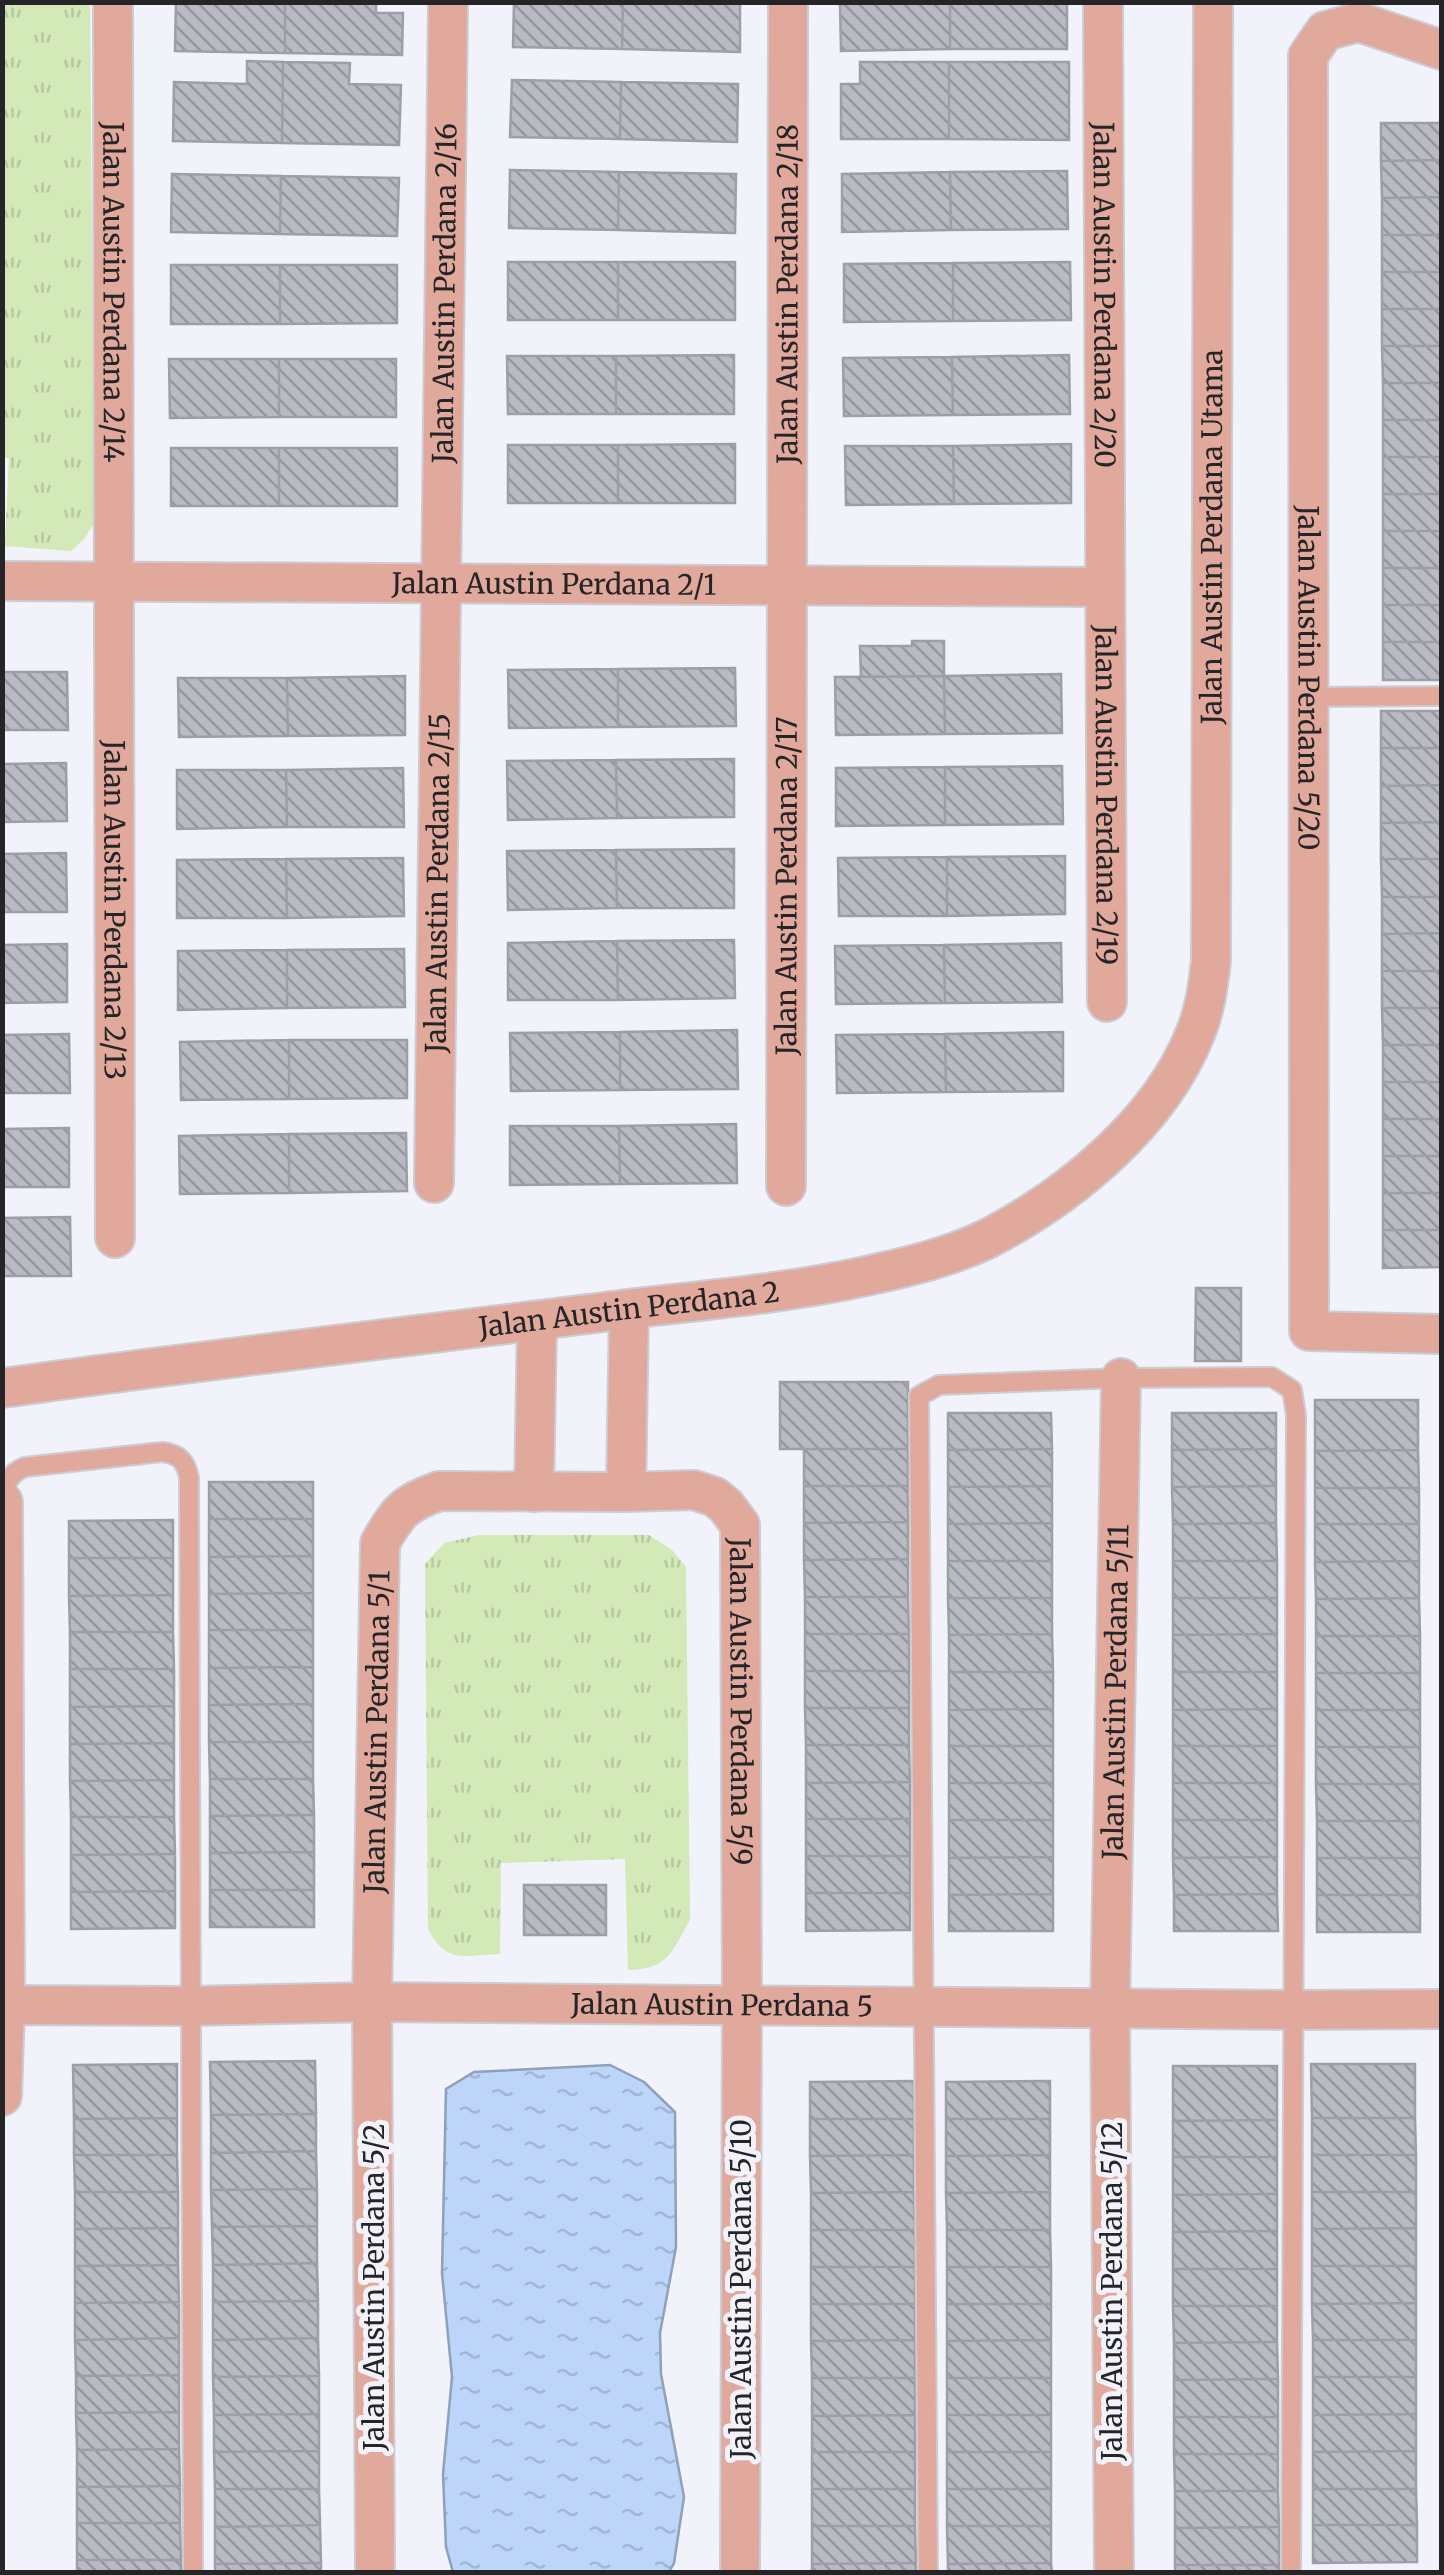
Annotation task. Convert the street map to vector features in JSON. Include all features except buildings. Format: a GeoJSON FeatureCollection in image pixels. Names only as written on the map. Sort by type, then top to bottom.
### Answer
{"type":"FeatureCollection","features":[{"type":"Feature","properties":{"kind":"street","name":"Jalan Austin Perdana 2/14"},"geometry":{"type":"LineString","coordinates":[[113,2],[114,582]]}},
{"type":"Feature","properties":{"kind":"street","name":"Jalan Austin Perdana 2/16"},"geometry":{"type":"LineString","coordinates":[[441,584],[448,2]]}},
{"type":"Feature","properties":{"kind":"street","name":"Jalan Austin Perdana 2/18"},"geometry":{"type":"LineString","coordinates":[[786,585],[788,2]]}},
{"type":"Feature","properties":{"kind":"street","name":"Jalan Austin Perdana Utama"},"geometry":{"type":"LineString","coordinates":[[1181,1064],[1206,1000],[1211,960],[1214,2]]}},
{"type":"Feature","properties":{"kind":"street","name":"Jalan Austin Perdana 2/20"},"geometry":{"type":"LineString","coordinates":[[1103,3],[1104,587]]}},
{"type":"Feature","properties":{"kind":"street","name":"Jalan Austin Perdana 5/20"},"geometry":{"type":"LineString","coordinates":[[1442,50],[1359,22],[1324,31],[1308,56],[1309,1332],[1442,1334]]}},
{"type":"Feature","properties":{"kind":"street","name":"Jalan Austin Perdana 2/1"},"geometry":{"type":"LineString","coordinates":[[2,581],[1104,587]]}},
{"type":"Feature","properties":{"kind":"street","name":"Jalan Austin Perdana 2/13"},"geometry":{"type":"LineString","coordinates":[[114,582],[115,1238]]}},
{"type":"Feature","properties":{"kind":"street","name":"Jalan Austin Perdana 2/15"},"geometry":{"type":"LineString","coordinates":[[434,1182],[441,584]]}},
{"type":"Feature","properties":{"kind":"street","name":"Jalan Austin Perdana 2/17"},"geometry":{"type":"LineString","coordinates":[[786,585],[786,1186]]}},
{"type":"Feature","properties":{"kind":"street","name":"Jalan Austin Perdana 2/19"},"geometry":{"type":"LineString","coordinates":[[1104,587],[1107,1002]]}},
{"type":"Feature","properties":{"kind":"street","name":"Jalan Austin Perdana 2"},"geometry":{"type":"LineString","coordinates":[[2,1388],[740,1298],[922,1264],[987,1239],[1052,1201],[1105,1158],[1149,1111],[1181,1064]]}},
{"type":"Feature","properties":{"kind":"street"},"geometry":{"type":"LineString","coordinates":[[614,1492],[617,1311]]}},
{"type":"Feature","properties":{"kind":"street"},"geometry":{"type":"LineString","coordinates":[[522,1492],[524,1323]]}},
{"type":"Feature","properties":{"kind":"street","name":"Jalan Austin Perdana 5/11"},"geometry":{"type":"LineString","coordinates":[[1110,2008],[1121,1378]]}},
{"type":"Feature","properties":{"kind":"street","name":"Jalan Austin Perdana 5/9"},"geometry":{"type":"LineString","coordinates":[[522,1492],[694,1490],[715,1497],[740,1525],[742,2005]]}},
{"type":"Feature","properties":{"kind":"street","name":"Jalan Austin Perdana 5/1"},"geometry":{"type":"LineString","coordinates":[[372,2002],[380,1542],[394,1518],[413,1500],[439,1491],[522,1492]]}},
{"type":"Feature","properties":{"kind":"street"},"geometry":{"type":"LineString","coordinates":[[2,2096],[4,1502]]}},
{"type":"Feature","properties":{"kind":"street","name":"Jalan Austin Perdana 5"},"geometry":{"type":"LineString","coordinates":[[4,2005],[372,2002],[1442,2009]]}},
{"type":"Feature","properties":{"kind":"street","name":"Jalan Austin Perdana 5/2"},"geometry":{"type":"LineString","coordinates":[[372,2002],[375,2572]]}},
{"type":"Feature","properties":{"kind":"street","name":"Jalan Austin Perdana 5/10"},"geometry":{"type":"LineString","coordinates":[[740,2572],[742,2005]]}},
{"type":"Feature","properties":{"kind":"street","name":"Jalan Austin Perdana 5/12"},"geometry":{"type":"LineString","coordinates":[[1110,2008],[1114,2572]]}},
{"type":"Feature","properties":{"kind":"lane"},"geometry":{"type":"LineString","coordinates":[[1310,697],[1442,696]]}},
{"type":"Feature","properties":{"kind":"lane"},"geometry":{"type":"LineString","coordinates":[[928,2572],[920,1396],[939,1385],[1272,1377],[1292,1390],[1296,1414],[1290,2572]]}},
{"type":"Feature","properties":{"kind":"lane"},"geometry":{"type":"LineString","coordinates":[[4,1502],[7,1480],[25,1468],[162,1452],[173,1454],[187,1466],[192,2572]]}},
{"type":"Feature","properties":{"kind":"green space"},"geometry":{"type":"Polygon","coordinates":[[[3,2],[90,3],[94,523],[71,551],[5,546],[9,458],[2,458],[3,2]]]}},
{"type":"Feature","properties":{"kind":"green space"},"geometry":{"type":"Polygon","coordinates":[[[479,1535],[649,1535],[672,1550],[686,1567],[690,1920],[667,1957],[652,1967],[628,1970],[625,1859],[501,1863],[500,1954],[449,1953],[428,1928],[425,1564],[444,1543],[479,1535]]]}},
{"type":"Feature","properties":{"kind":"water"},"geometry":{"type":"Polygon","coordinates":[[[610,2065],[644,2082],[675,2112],[676,2247],[660,2333],[661,2374],[684,2497],[674,2563],[669,2572],[453,2572],[446,2547],[443,2474],[452,2377],[442,2273],[446,2089],[474,2072],[610,2065]]]}}]}
